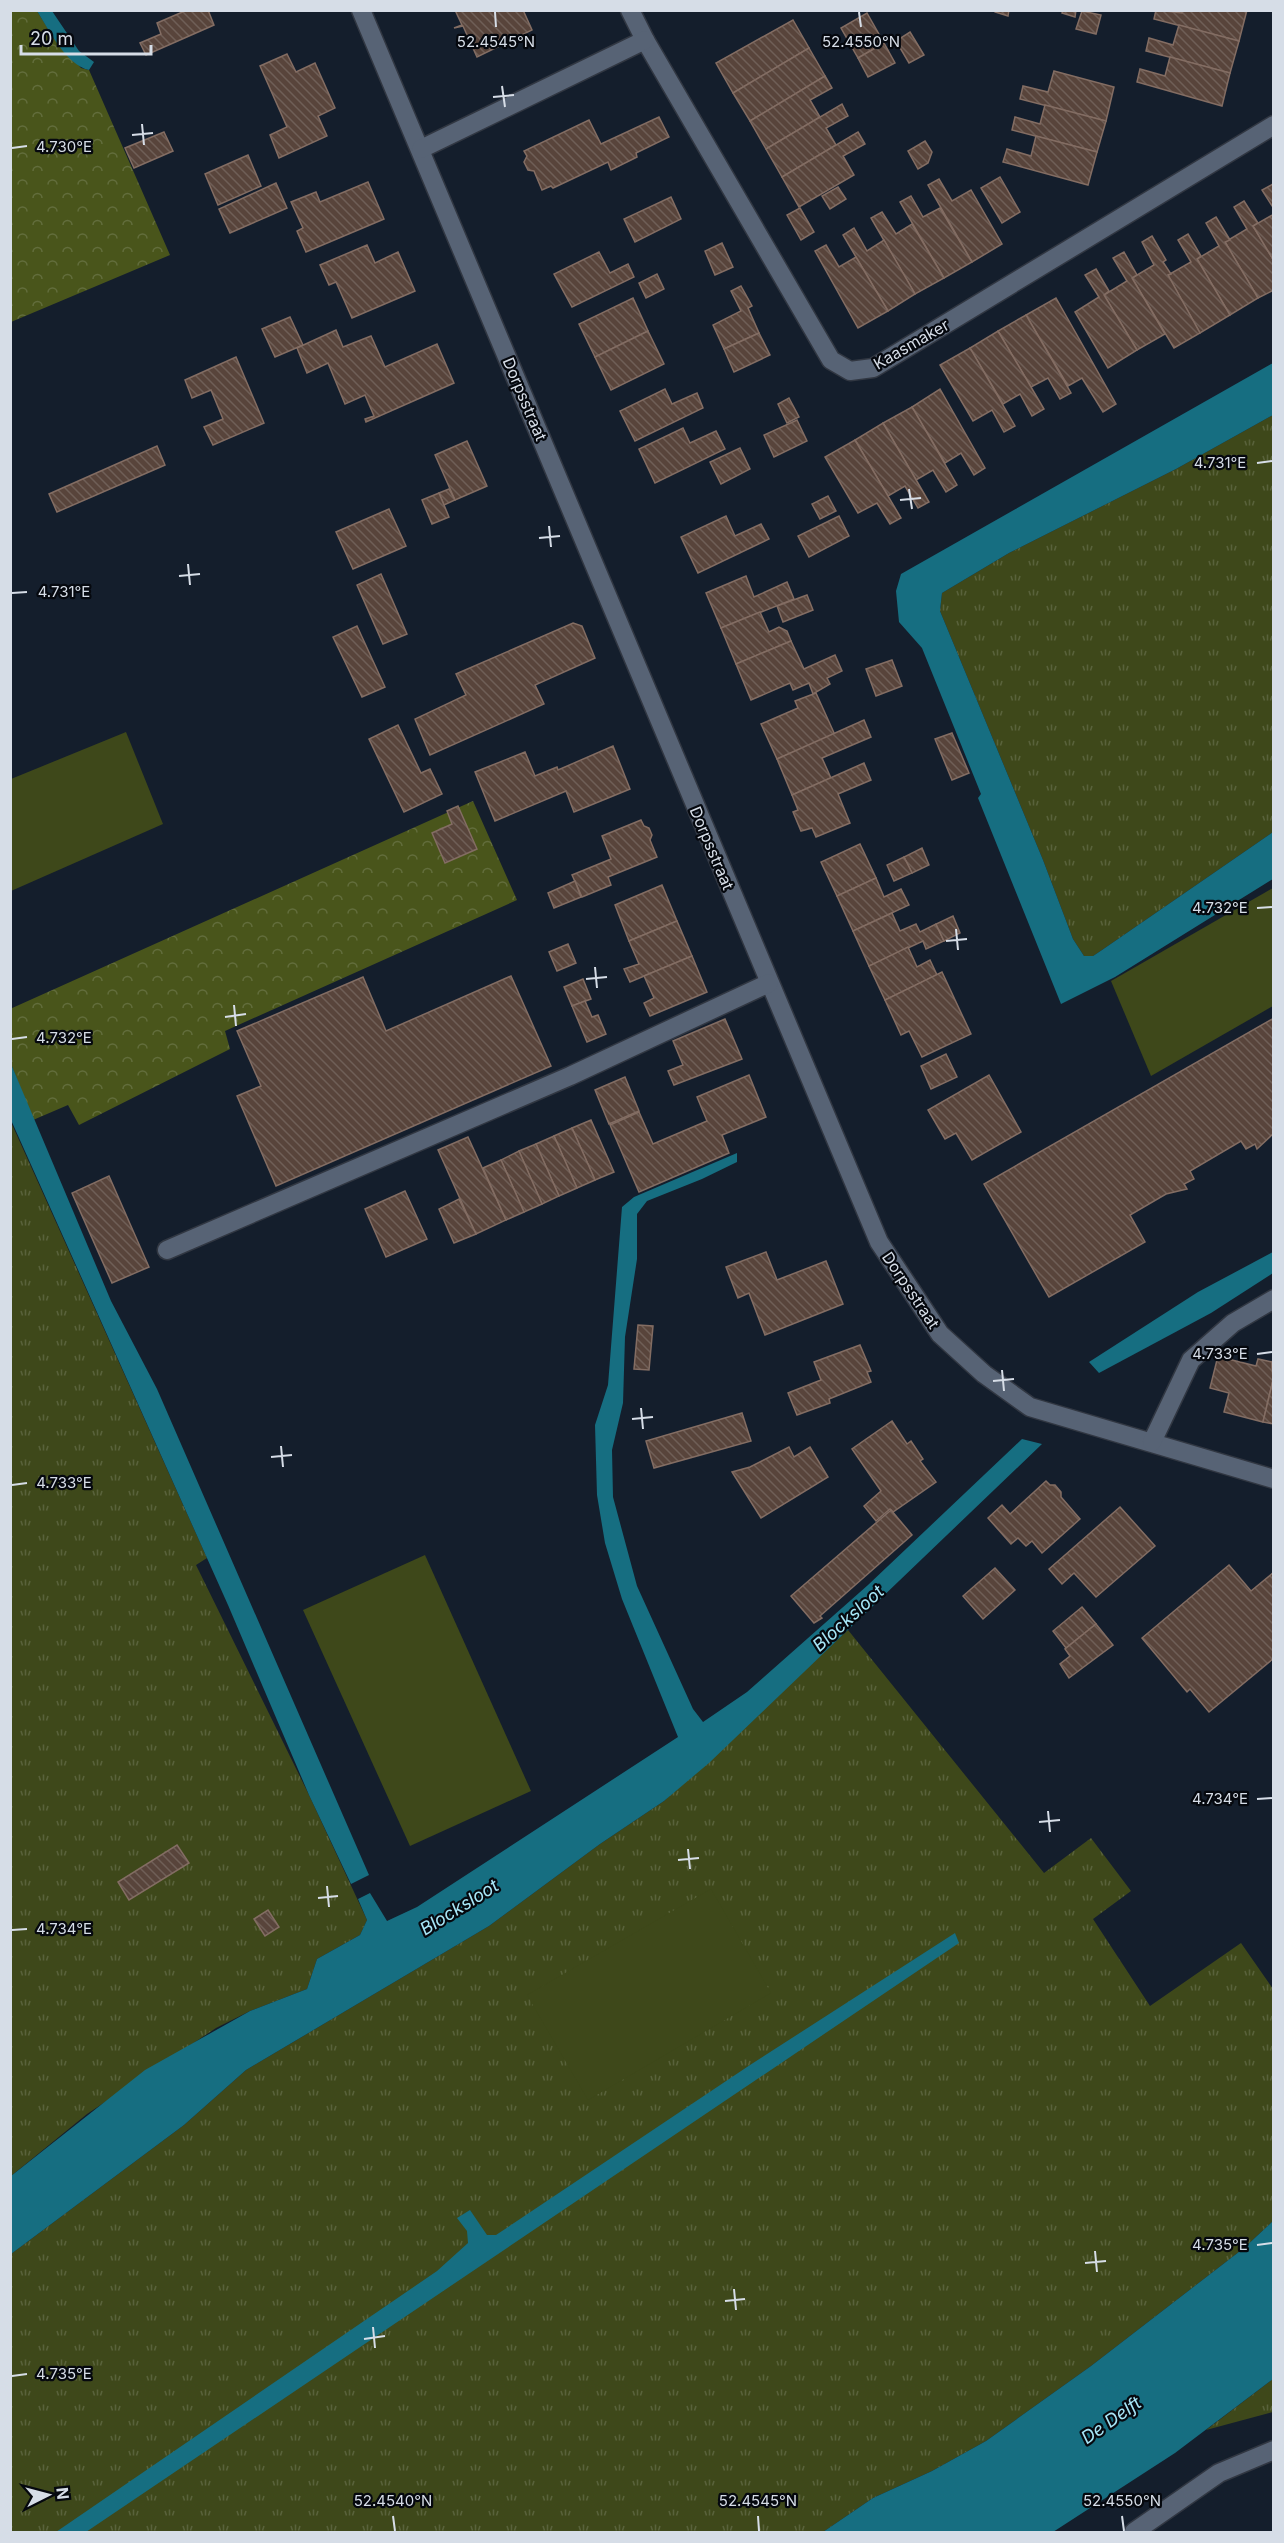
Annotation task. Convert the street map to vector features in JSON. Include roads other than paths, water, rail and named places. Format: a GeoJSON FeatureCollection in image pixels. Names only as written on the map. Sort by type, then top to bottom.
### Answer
{"type":"FeatureCollection","features":[{"type":"Feature","properties":{"kind":"street","name":"Dorpsstraat"},"geometry":{"type":"LineString","coordinates":[[362,10],[879,1242],[940,1334],[984,1374],[1030,1407],[1274,1479]]}},
{"type":"Feature","properties":{"kind":"street","name":"Kaasmaker"},"geometry":{"type":"LineString","coordinates":[[630,10],[645,40],[831,360],[850,371],[873,368],[1274,124]]}},
{"type":"Feature","properties":{"kind":"street"},"geometry":{"type":"LineString","coordinates":[[421,149],[645,40]]}},
{"type":"Feature","properties":{"kind":"street"},"geometry":{"type":"LineString","coordinates":[[167,1250],[559,1080],[769,983]]}},
{"type":"Feature","properties":{"kind":"street"},"geometry":{"type":"LineString","coordinates":[[1152,1442],[1191,1360],[1233,1323],[1274,1299]]}},
{"type":"Feature","properties":{"kind":"street"},"geometry":{"type":"LineString","coordinates":[[1134,2532],[1219,2473],[1274,2450]]}},
{"type":"Feature","properties":{"kind":"water"},"geometry":{"type":"Polygon","coordinates":[[[37,11],[52,11],[79,51],[94,62],[89,70],[81,67],[66,54],[37,11]]]}},
{"type":"Feature","properties":{"kind":"water"},"geometry":{"type":"Polygon","coordinates":[[[1273,363],[1273,415],[1176,469],[1009,553],[942,593],[940,611],[1043,860],[1073,939],[1084,956],[1093,956],[1273,832],[1273,879],[1115,977],[1061,1004],[978,798],[981,794],[922,648],[899,622],[896,591],[901,574],[1273,363]]]}},
{"type":"Feature","properties":{"kind":"water"},"geometry":{"type":"Polygon","coordinates":[[[11,1064],[111,1301],[157,1389],[369,1875],[351,1884],[309,1795],[228,1605],[11,1120],[11,1064]]]}},
{"type":"Feature","properties":{"kind":"water","name":"Blocksloot"},"geometry":{"type":"Polygon","coordinates":[[[737,1153],[737,1162],[647,1201],[637,1214],[637,1259],[625,1337],[623,1403],[612,1450],[613,1497],[637,1586],[693,1709],[703,1722],[747,1692],[868,1585],[1022,1439],[1042,1444],[709,1763],[664,1801],[600,1844],[489,1926],[246,2070],[184,2125],[11,2254],[11,2176],[145,2070],[250,2011],[307,1989],[317,1959],[360,1935],[367,1920],[358,1899],[370,1893],[387,1921],[417,1907],[678,1737],[622,1599],[605,1543],[597,1495],[595,1425],[608,1385],[622,1207],[634,1197],[737,1153]]]}},
{"type":"Feature","properties":{"kind":"water"},"geometry":{"type":"Polygon","coordinates":[[[1273,1252],[1273,1273],[1211,1313],[1099,1373],[1089,1362],[1198,1292],[1273,1252]]]}},
{"type":"Feature","properties":{"kind":"water"},"geometry":{"type":"Polygon","coordinates":[[[955,1933],[959,1943],[86,2532],[56,2532],[437,2271],[468,2243],[467,2231],[457,2218],[470,2210],[487,2235],[496,2235],[750,2065],[955,1933]]]}},
{"type":"Feature","properties":{"kind":"water","name":"De Delft"},"geometry":{"type":"Polygon","coordinates":[[[1273,2221],[1273,2379],[1175,2453],[1053,2532],[823,2532],[873,2498],[932,2471],[986,2441],[1091,2366],[1244,2248],[1273,2221]]]}}]}
